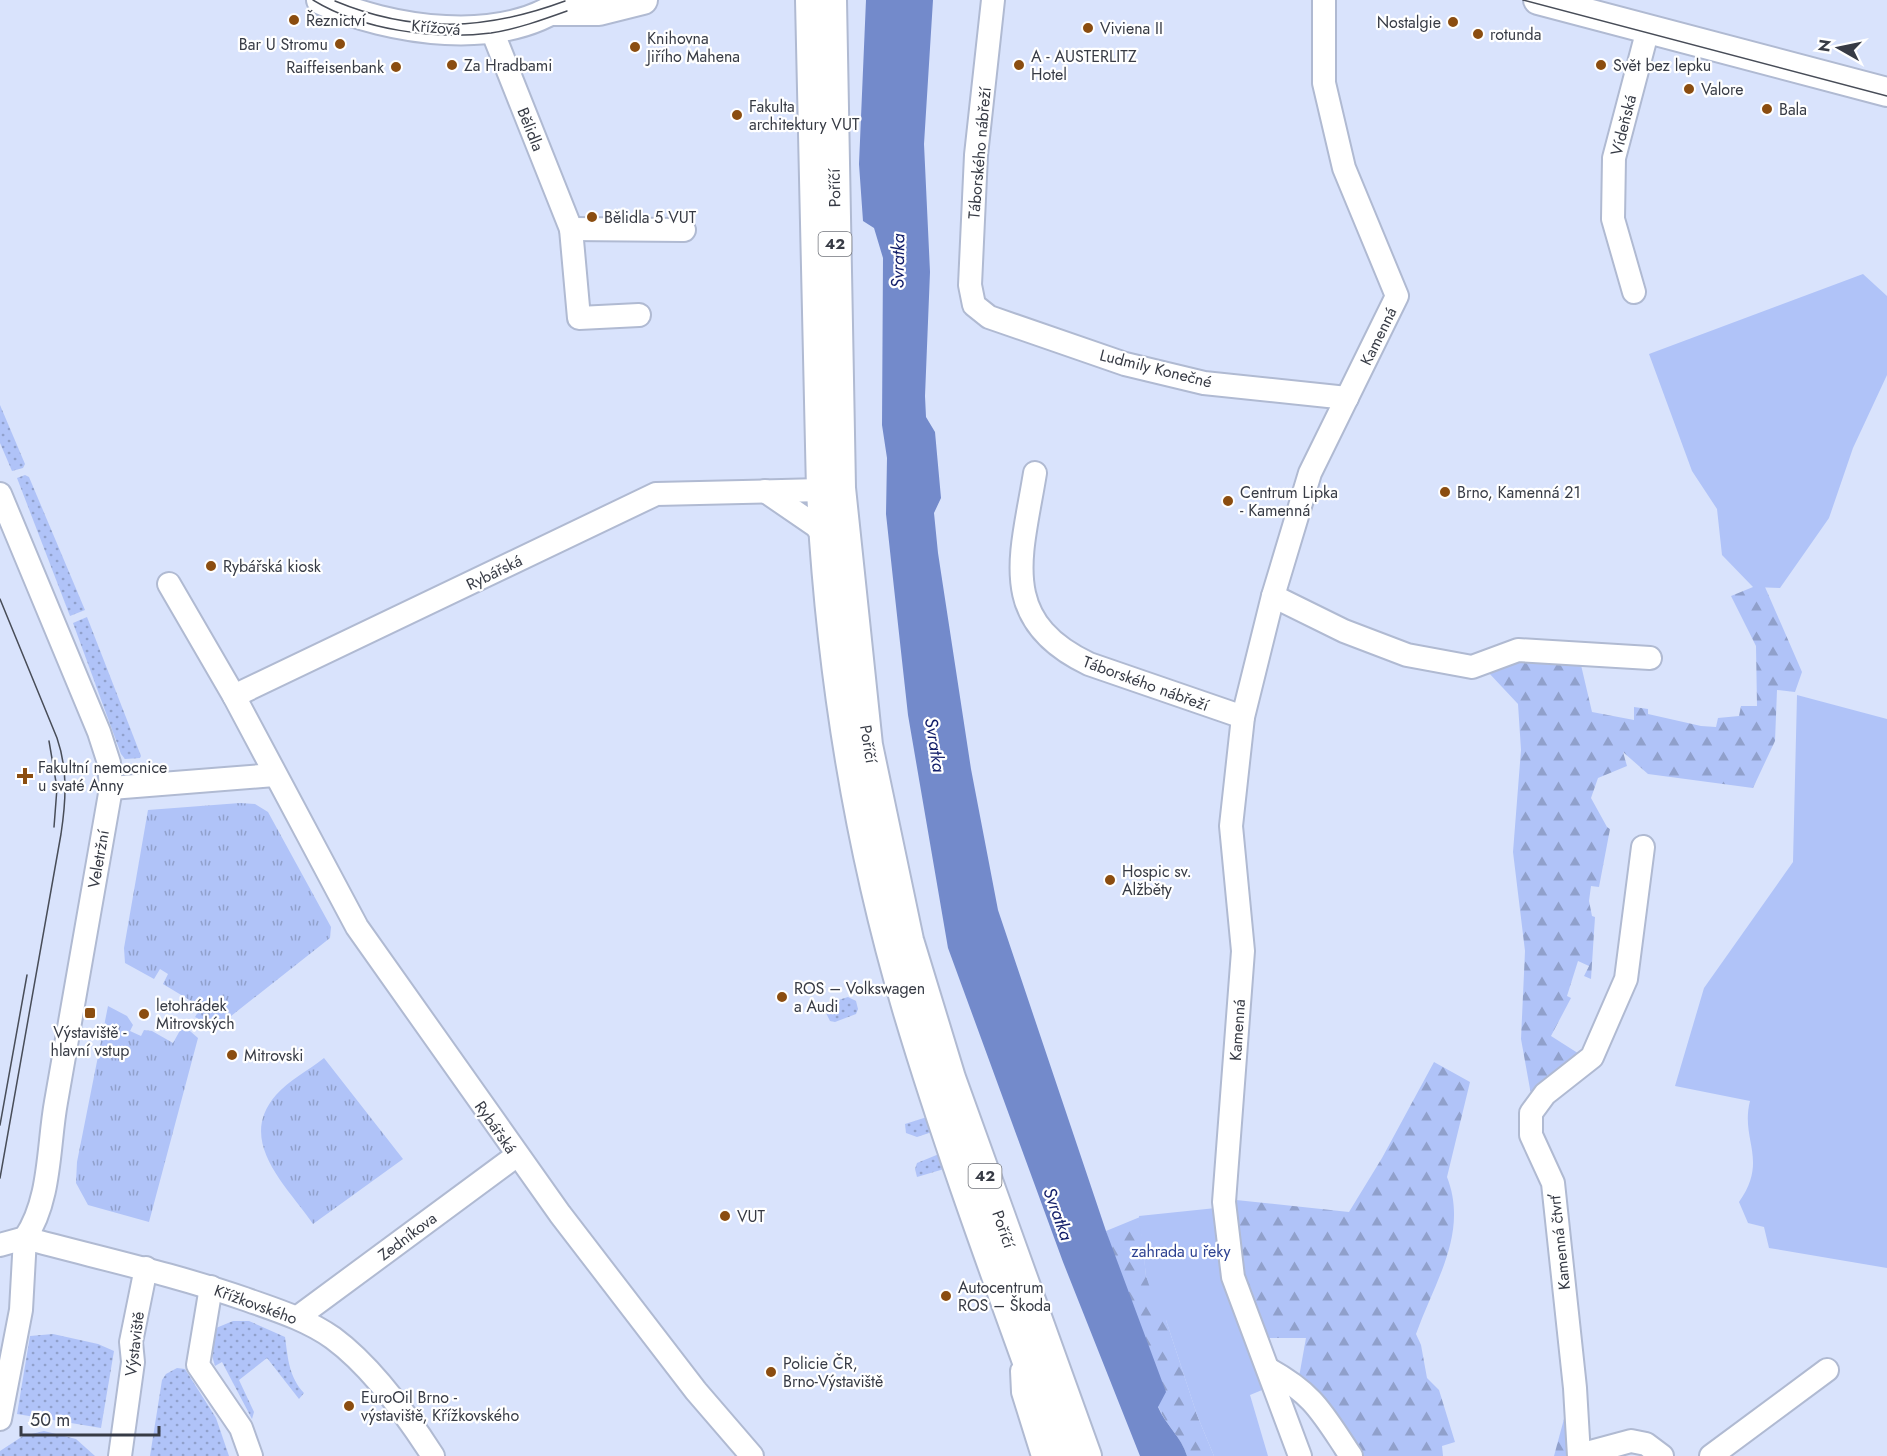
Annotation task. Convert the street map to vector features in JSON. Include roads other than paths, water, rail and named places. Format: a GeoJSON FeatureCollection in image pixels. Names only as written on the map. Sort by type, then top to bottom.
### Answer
{"type":"FeatureCollection","features":[{"type":"Feature","properties":{"kind":"main road","name":"Křížová"},"geometry":{"type":"LineString","coordinates":[[321,0],[363,16],[446,30],[491,28],[560,5],[599,11],[644,0]]}},
{"type":"Feature","properties":{"kind":"main road","name":"Poříčí"},"geometry":{"type":"LineString","coordinates":[[832,0],[841,488],[868,745],[909,940],[951,1078],[1087,1456]]}},
{"type":"Feature","properties":{"kind":"main road"},"geometry":{"type":"LineString","coordinates":[[1538,0],[1887,92]]}},
{"type":"Feature","properties":{"kind":"main road","name":"Poříčí"},"geometry":{"type":"LineString","coordinates":[[807,6],[823,535],[834,656],[847,747],[866,847],[907,1008],[947,1136],[1061,1456]]}},
{"type":"Feature","properties":{"kind":"street","name":"Táborského nábřeží"},"geometry":{"type":"LineString","coordinates":[[974,305],[970,285],[976,155],[993,0]]}},
{"type":"Feature","properties":{"kind":"street","name":"Kamenná"},"geometry":{"type":"LineString","coordinates":[[1300,1456],[1233,1277],[1224,1202],[1243,951],[1231,826],[1243,717],[1273,596],[1310,473],[1397,297],[1344,168],[1324,83],[1324,0]]}},
{"type":"Feature","properties":{"kind":"street","name":"Bělidla"},"geometry":{"type":"LineString","coordinates":[[491,28],[572,229],[579,318],[639,315]]}},
{"type":"Feature","properties":{"kind":"street","name":"Vídeňská"},"geometry":{"type":"LineString","coordinates":[[1634,292],[1613,219],[1614,158],[1648,29]]}},
{"type":"Feature","properties":{"kind":"street"},"geometry":{"type":"LineString","coordinates":[[572,229],[684,230]]}},
{"type":"Feature","properties":{"kind":"street","name":"Ludmily Konečné"},"geometry":{"type":"LineString","coordinates":[[974,305],[989,318],[1125,364],[1204,383],[1347,398]]}},
{"type":"Feature","properties":{"kind":"street","name":"Táborského nábřeží"},"geometry":{"type":"LineString","coordinates":[[1035,473],[1020,571],[1025,601],[1039,628],[1066,653],[1089,664],[1243,717]]}},
{"type":"Feature","properties":{"kind":"street","name":"Rybářská"},"geometry":{"type":"LineString","coordinates":[[234,696],[656,494],[821,490]]}},
{"type":"Feature","properties":{"kind":"street"},"geometry":{"type":"LineString","coordinates":[[765,491],[816,525],[823,535]]}},
{"type":"Feature","properties":{"kind":"street","name":"Veletržní"},"geometry":{"type":"LineString","coordinates":[[0,494],[99,732],[109,763],[111,788],[55,1109],[42,1199],[36,1222],[25,1238]]}},
{"type":"Feature","properties":{"kind":"street","name":"Rybářská"},"geometry":{"type":"LineString","coordinates":[[169,584],[234,696],[274,775],[357,927],[516,1156],[696,1391],[752,1456]]}},
{"type":"Feature","properties":{"kind":"street"},"geometry":{"type":"LineString","coordinates":[[1273,596],[1344,631],[1407,655],[1472,667],[1518,650],[1650,658]]}},
{"type":"Feature","properties":{"kind":"street"},"geometry":{"type":"LineString","coordinates":[[111,788],[274,775]]}},
{"type":"Feature","properties":{"kind":"street","name":"Kamenná čtvrť"},"geometry":{"type":"LineString","coordinates":[[1579,1456],[1575,1388],[1553,1183],[1531,1135],[1531,1113],[1545,1094],[1592,1057],[1626,979],[1643,848]]}},
{"type":"Feature","properties":{"kind":"street","name":"Zedníkova"},"geometry":{"type":"LineString","coordinates":[[298,1317],[516,1156]]}},
{"type":"Feature","properties":{"kind":"street"},"geometry":{"type":"LineString","coordinates":[[0,1245],[25,1238],[21,1310],[0,1419]]}},
{"type":"Feature","properties":{"kind":"street","name":"Křížkovského"},"geometry":{"type":"LineString","coordinates":[[25,1238],[146,1268],[211,1287],[298,1317],[333,1339],[365,1370],[394,1402],[433,1456]]}},
{"type":"Feature","properties":{"kind":"street","name":"Výstaviště"},"geometry":{"type":"LineString","coordinates":[[120,1456],[133,1362],[131,1342],[146,1268]]}},
{"type":"Feature","properties":{"kind":"street"},"geometry":{"type":"LineString","coordinates":[[211,1287],[198,1365],[241,1428],[251,1456]]}},
{"type":"Feature","properties":{"kind":"street","name":"Poříčí"},"geometry":{"type":"LineString","coordinates":[[1021,1342],[1023,1392],[1043,1456]]}},
{"type":"Feature","properties":{"kind":"street"},"geometry":{"type":"LineString","coordinates":[[1268,1370],[1293,1383],[1313,1399],[1350,1456]]}},
{"type":"Feature","properties":{"kind":"street"},"geometry":{"type":"LineString","coordinates":[[1711,1456],[1827,1370]]}},
{"type":"Feature","properties":{"kind":"street"},"geometry":{"type":"LineString","coordinates":[[1579,1456],[1631,1441],[1646,1444],[1662,1456]]}},
{"type":"Feature","properties":{"kind":"water","name":"Svratka"},"geometry":{"type":"Polygon","coordinates":[[[866,0],[933,0],[924,144],[930,272],[926,417],[935,432],[941,498],[934,513],[938,553],[971,769],[998,910],[1106,1231],[1166,1392],[1158,1407],[1187,1456],[1140,1456],[1063,1262],[948,948],[908,715],[886,514],[887,458],[882,425],[883,258],[874,228],[863,221],[859,164],[866,0]]]}},
{"type":"Feature","properties":{"kind":"tram line"},"geometry":{"type":"LineString","coordinates":[[313,0],[354,19],[376,25],[423,34],[446,35],[491,33],[529,24],[567,11]]}},
{"type":"Feature","properties":{"kind":"tram line"},"geometry":{"type":"LineString","coordinates":[[1523,0],[1887,96]]}},
{"type":"Feature","properties":{"kind":"tram line"},"geometry":{"type":"LineString","coordinates":[[335,1],[364,12],[393,19],[450,24],[507,18],[565,1]]}},
{"type":"Feature","properties":{"kind":"tram line"},"geometry":{"type":"LineString","coordinates":[[0,599],[57,738],[61,750],[65,786],[61,834],[0,1178]]}},
{"type":"Feature","properties":{"kind":"tram line"},"geometry":{"type":"LineString","coordinates":[[49,741],[57,788],[54,827]]}},
{"type":"Feature","properties":{"kind":"tram line"},"geometry":{"type":"LineString","coordinates":[[0,1125],[27,975]]}},
{"type":"Feature","properties":{"kind":"place","name":"Řeznictví"},"geometry":{"type":"Point","coordinates":[294,20]}},
{"type":"Feature","properties":{"kind":"place","name":"Nostalgie"},"geometry":{"type":"Point","coordinates":[1453,22]}},
{"type":"Feature","properties":{"kind":"place","name":"Viviena II"},"geometry":{"type":"Point","coordinates":[1088,28]}},
{"type":"Feature","properties":{"kind":"place","name":"rotunda"},"geometry":{"type":"Point","coordinates":[1478,34]}},
{"type":"Feature","properties":{"kind":"place","name":"Bar U Stromu"},"geometry":{"type":"Point","coordinates":[340,44]}},
{"type":"Feature","properties":{"kind":"place","name":"Knihovna Jiřího Mahena"},"geometry":{"type":"Point","coordinates":[635,47]}},
{"type":"Feature","properties":{"kind":"place","name":"Za Hradbami"},"geometry":{"type":"Point","coordinates":[452,65]}},
{"type":"Feature","properties":{"kind":"place","name":"A - AUSTERLITZ Hotel"},"geometry":{"type":"Point","coordinates":[1019,65]}},
{"type":"Feature","properties":{"kind":"place","name":"Svět bez lepku"},"geometry":{"type":"Point","coordinates":[1601,65]}},
{"type":"Feature","properties":{"kind":"place","name":"Raiffeisenbank"},"geometry":{"type":"Point","coordinates":[396,67]}},
{"type":"Feature","properties":{"kind":"place","name":"Valore"},"geometry":{"type":"Point","coordinates":[1689,89]}},
{"type":"Feature","properties":{"kind":"place","name":"Bala"},"geometry":{"type":"Point","coordinates":[1767,109]}},
{"type":"Feature","properties":{"kind":"place","name":"Fakulta architektury VUT"},"geometry":{"type":"Point","coordinates":[737,115]}},
{"type":"Feature","properties":{"kind":"place","name":"Bělidla 5 VUT"},"geometry":{"type":"Point","coordinates":[592,217]}},
{"type":"Feature","properties":{"kind":"place","name":"Brno, Kamenná 21"},"geometry":{"type":"Point","coordinates":[1445,492]}},
{"type":"Feature","properties":{"kind":"place","name":"Centrum Lipka - Kamenná"},"geometry":{"type":"Point","coordinates":[1228,501]}},
{"type":"Feature","properties":{"kind":"place","name":"Rybářská kiosk"},"geometry":{"type":"Point","coordinates":[211,566]}},
{"type":"Feature","properties":{"kind":"place","name":"Fakultní nemocnice u svaté Anny"},"geometry":{"type":"Point","coordinates":[25,776]}},
{"type":"Feature","properties":{"kind":"place","name":"Hospic sv. Alžběty"},"geometry":{"type":"Point","coordinates":[1110,880]}},
{"type":"Feature","properties":{"kind":"place","name":"ROS – Volkswagen a Audi"},"geometry":{"type":"Point","coordinates":[782,997]}},
{"type":"Feature","properties":{"kind":"place","name":"Výstaviště - hlavní vstup"},"geometry":{"type":"Point","coordinates":[90,1013]}},
{"type":"Feature","properties":{"kind":"place","name":"letohrádek Mitrovských"},"geometry":{"type":"Point","coordinates":[144,1014]}},
{"type":"Feature","properties":{"kind":"place","name":"Mitrovski"},"geometry":{"type":"Point","coordinates":[232,1055]}},
{"type":"Feature","properties":{"kind":"place","name":"VUT"},"geometry":{"type":"Point","coordinates":[725,1216]}},
{"type":"Feature","properties":{"kind":"place","name":"Autocentrum ROS – Škoda"},"geometry":{"type":"Point","coordinates":[946,1296]}},
{"type":"Feature","properties":{"kind":"place","name":"Policie ČR, Brno-Výstaviště"},"geometry":{"type":"Point","coordinates":[771,1372]}},
{"type":"Feature","properties":{"kind":"place","name":"EuroOil Brno - výstaviště, Křížkovského"},"geometry":{"type":"Point","coordinates":[349,1406]}},
{"type":"Feature","properties":{"kind":"park label","name":"zahrada u řeky"},"geometry":{"type":"Point","coordinates":[1181,1251]}}]}
